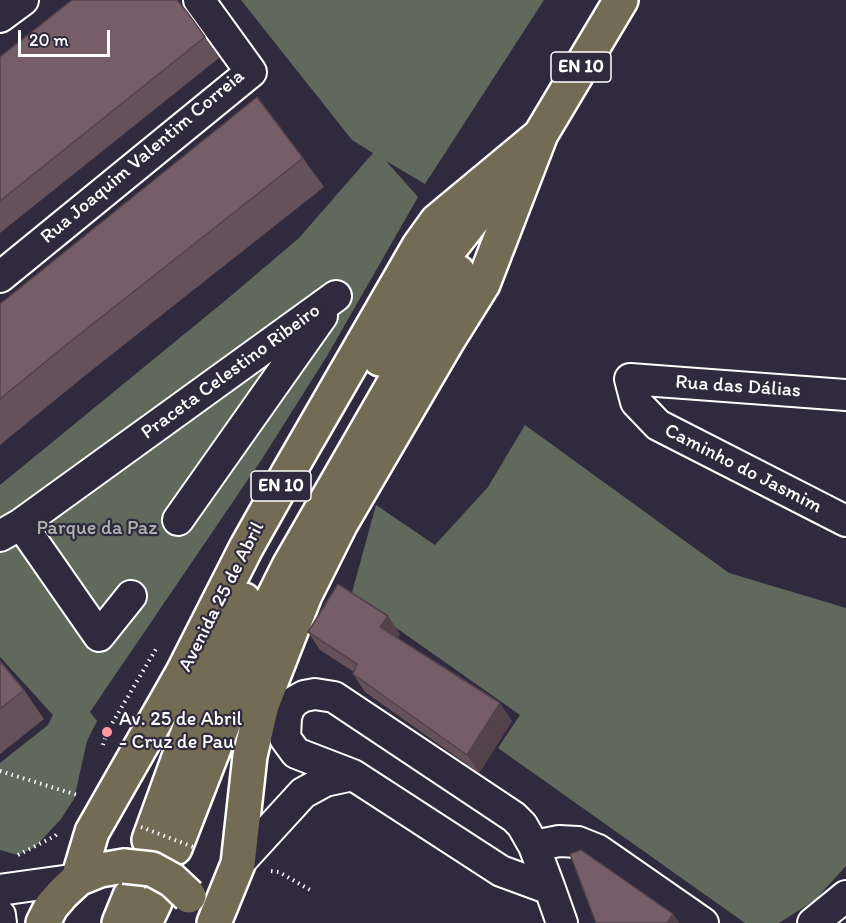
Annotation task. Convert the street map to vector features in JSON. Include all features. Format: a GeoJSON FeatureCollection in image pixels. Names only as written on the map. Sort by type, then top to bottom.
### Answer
{"type":"FeatureCollection","features":[{"type":"Feature","properties":{"kind":"main road","name":"Avenida 25 de Abril"},"geometry":{"type":"LineString","coordinates":[[214,923],[238,864],[250,756],[262,705],[305,594],[340,525],[483,284],[541,134],[621,0]]}},
{"type":"Feature","properties":{"kind":"main road","name":"Avenida 25 de Abril"},"geometry":{"type":"LineString","coordinates":[[78,879],[92,832],[182,674],[246,548],[419,246],[437,221],[541,134]]}},
{"type":"Feature","properties":{"kind":"main road","name":"EN 10"},"geometry":{"type":"LineString","coordinates":[[166,841],[193,719],[236,616],[270,549],[341,425],[441,260],[541,134]]}},
{"type":"Feature","properties":{"kind":"main road","name":"Avenida 25 de Abril"},"geometry":{"type":"LineString","coordinates":[[43,923],[51,907],[78,879],[100,870],[135,902],[152,869],[172,880],[195,909]]}},
{"type":"Feature","properties":{"kind":"street"},"geometry":{"type":"LineString","coordinates":[[0,17],[23,0]]}},
{"type":"Feature","properties":{"kind":"street","name":"Rua Joaquim Valentim Correia"},"geometry":{"type":"LineString","coordinates":[[0,277],[251,72],[199,0]]}},
{"type":"Feature","properties":{"kind":"street","name":"Praceta Celestino Ribeiro"},"geometry":{"type":"LineString","coordinates":[[131,596],[99,636],[10,530],[336,296],[178,520]]}},
{"type":"Feature","properties":{"kind":"street","name":"Rua das Dálias"},"geometry":{"type":"LineString","coordinates":[[630,379],[846,395]]}},
{"type":"Feature","properties":{"kind":"street","name":"Caminho do Jasmim"},"geometry":{"type":"LineString","coordinates":[[630,379],[636,402],[658,425],[846,521]]}},
{"type":"Feature","properties":{"kind":"street"},"geometry":{"type":"LineString","coordinates":[[550,889],[493,866],[353,775],[339,768],[306,758],[290,747],[285,738],[284,728],[286,717],[295,701],[315,694],[334,697],[514,818],[522,825],[534,846],[550,889],[562,923]]}},
{"type":"Feature","properties":{"kind":"street"},"geometry":{"type":"LineString","coordinates":[[238,864],[303,793],[325,781],[353,775]]}},
{"type":"Feature","properties":{"kind":"street"},"geometry":{"type":"LineString","coordinates":[[534,846],[578,842],[598,850],[703,923]]}},
{"type":"Feature","properties":{"kind":"street","name":"EN 10"},"geometry":{"type":"LineString","coordinates":[[0,890],[78,879]]}},
{"type":"Feature","properties":{"kind":"street"},"geometry":{"type":"LineString","coordinates":[[813,923],[846,896]]}},
{"type":"Feature","properties":{"kind":"street"},"geometry":{"type":"LineString","coordinates":[[0,915],[1,923]]}},
{"type":"Feature","properties":{"kind":"path"},"geometry":{"type":"LineString","coordinates":[[0,771],[87,798],[166,841]]}},
{"type":"Feature","properties":{"kind":"green space","name":"Parque da Paz"},"geometry":{"type":"Polygon","coordinates":[[[241,0],[544,0],[425,184],[386,161],[418,197],[327,356],[262,459],[90,712],[97,721],[87,741],[74,799],[61,819],[35,847],[18,855],[0,850],[0,763],[48,725],[53,715],[0,657],[0,485],[299,238],[373,153],[352,140],[241,0]]]}},
{"type":"Feature","properties":{"kind":"green space"},"geometry":{"type":"Polygon","coordinates":[[[525,425],[729,573],[846,608],[846,866],[815,900],[779,923],[745,923],[498,748],[520,715],[351,596],[376,505],[435,545],[488,487],[525,425]]]}},
{"type":"Feature","properties":{"kind":"building"},"geometry":{"type":"Polygon","coordinates":[[[72,0],[177,0],[205,37],[0,201],[0,57],[72,0]]]}},
{"type":"Feature","properties":{"kind":"building"},"geometry":{"type":"Polygon","coordinates":[[[257,97],[303,158],[0,399],[0,304],[257,97]]]}},
{"type":"Feature","properties":{"kind":"building"},"geometry":{"type":"Polygon","coordinates":[[[338,584],[388,616],[380,627],[500,703],[467,755],[353,674],[357,664],[308,632],[338,584]]]}},
{"type":"Feature","properties":{"kind":"building"},"geometry":{"type":"Polygon","coordinates":[[[0,661],[24,690],[0,709],[0,661]]]}},
{"type":"Feature","properties":{"kind":"building"},"geometry":{"type":"Polygon","coordinates":[[[581,850],[673,914],[667,923],[596,923],[570,854],[581,850]]]}},
{"type":"Feature","properties":{"kind":"place","name":"Av. 25 de Abril - Cruz de Pau"},"geometry":{"type":"Point","coordinates":[107,732]}}]}
